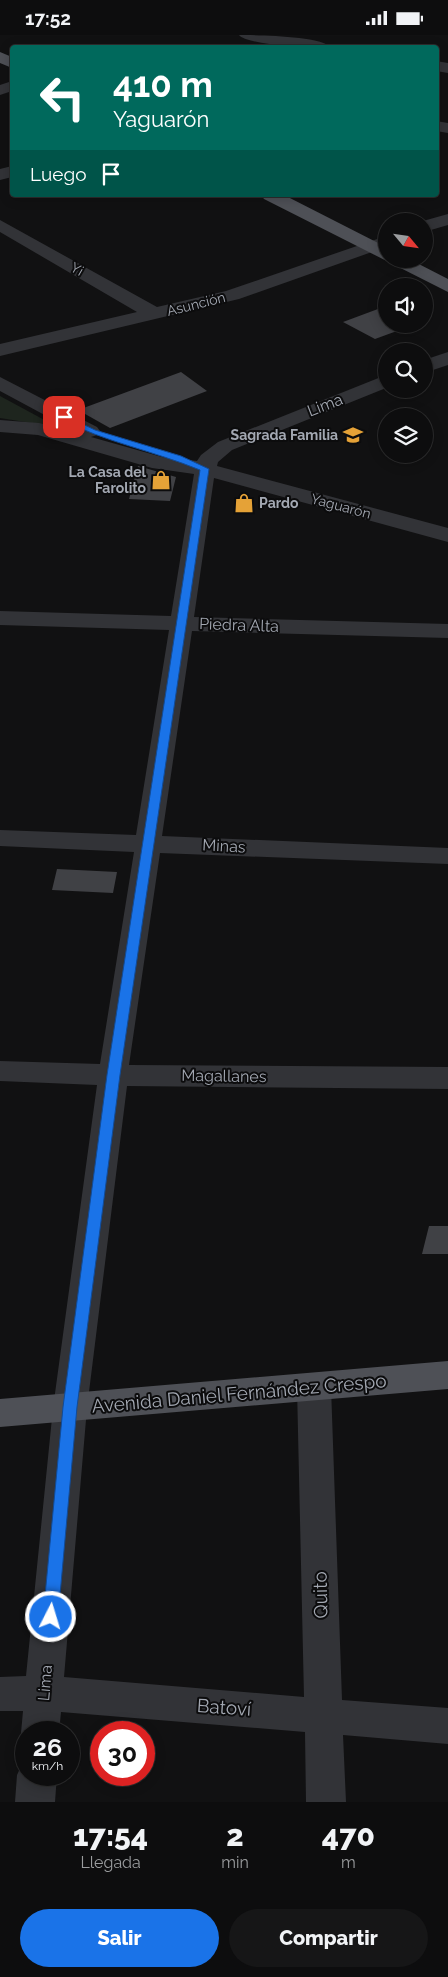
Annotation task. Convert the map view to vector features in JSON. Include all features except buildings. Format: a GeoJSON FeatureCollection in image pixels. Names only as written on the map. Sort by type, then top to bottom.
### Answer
{"type":"FeatureCollection","features":[{"type":"Feature","properties":{"kind":"main road"},"geometry":{"type":"LineString","coordinates":[[275,197],[378,243]]}},
{"type":"Feature","properties":{"kind":"main road"},"geometry":{"type":"LineString","coordinates":[[299,197],[378,242]]}},
{"type":"Feature","properties":{"kind":"main road"},"geometry":{"type":"LineString","coordinates":[[433,266],[448,273]]}},
{"type":"Feature","properties":{"kind":"main road"},"geometry":{"type":"LineString","coordinates":[[413,268],[448,286]]}},
{"type":"Feature","properties":{"kind":"main road","name":"Avenida Daniel Fernández Crespo"},"geometry":{"type":"LineString","coordinates":[[0,1413],[448,1375]]}},
{"type":"Feature","properties":{"kind":"street"},"geometry":{"type":"LineString","coordinates":[[247,35],[310,45]]}},
{"type":"Feature","properties":{"kind":"street"},"geometry":{"type":"LineString","coordinates":[[433,224],[448,219]]}},
{"type":"Feature","properties":{"kind":"street","name":"Yi"},"geometry":{"type":"LineString","coordinates":[[0,225],[155,314]]}},
{"type":"Feature","properties":{"kind":"street","name":"Asunción"},"geometry":{"type":"LineString","coordinates":[[0,350],[232,295],[378,247]]}},
{"type":"Feature","properties":{"kind":"street"},"geometry":{"type":"LineString","coordinates":[[433,363],[448,357]]}},
{"type":"Feature","properties":{"kind":"street","name":"Yaguarón"},"geometry":{"type":"LineString","coordinates":[[0,383],[92,431],[178,458],[205,469],[448,535]]}},
{"type":"Feature","properties":{"kind":"street","name":"Lima"},"geometry":{"type":"LineString","coordinates":[[41,1721],[70,1407],[113,1075],[150,843],[205,469],[211,455],[225,446],[378,384]]}},
{"type":"Feature","properties":{"kind":"street","name":"Yaguarón"},"geometry":{"type":"LineString","coordinates":[[0,426],[39,429],[160,463],[205,469]]}},
{"type":"Feature","properties":{"kind":"street","name":"Piedra Alta"},"geometry":{"type":"LineString","coordinates":[[0,618],[448,631]]}},
{"type":"Feature","properties":{"kind":"street","name":"Minas"},"geometry":{"type":"LineString","coordinates":[[0,838],[448,857]]}},
{"type":"Feature","properties":{"kind":"street","name":"Magallanes"},"geometry":{"type":"LineString","coordinates":[[0,1071],[113,1075],[448,1079]]}},
{"type":"Feature","properties":{"kind":"street","name":"Quito"},"geometry":{"type":"LineString","coordinates":[[314,1387],[326,1802]]}},
{"type":"Feature","properties":{"kind":"street","name":"Batoví"},"geometry":{"type":"LineString","coordinates":[[0,1694],[44,1693],[448,1726]]}},
{"type":"Feature","properties":{"kind":"street"},"geometry":{"type":"LineString","coordinates":[[35,1802],[36,1786]]}},
{"type":"Feature","properties":{"kind":"shaded area"},"geometry":{"type":"Polygon","coordinates":[[[0,396],[50,423],[44,425],[0,418],[0,396]]]}},
{"type":"Feature","properties":{"kind":"place","name":"Sagrada Familia"},"geometry":{"type":"Point","coordinates":[353,435]}},
{"type":"Feature","properties":{"kind":"place","name":"La Casa del Farolito"},"geometry":{"type":"Point","coordinates":[161,480]}},
{"type":"Feature","properties":{"kind":"place","name":"Pardo"},"geometry":{"type":"Point","coordinates":[244,503]}},
{"type":"Feature","properties":{"kind":"route"},"geometry":{"type":"LineString","coordinates":[[51,1617],[70,1407],[113,1075],[167,733],[205,469],[178,458],[102,435],[79,426],[64,417]]}}]}
